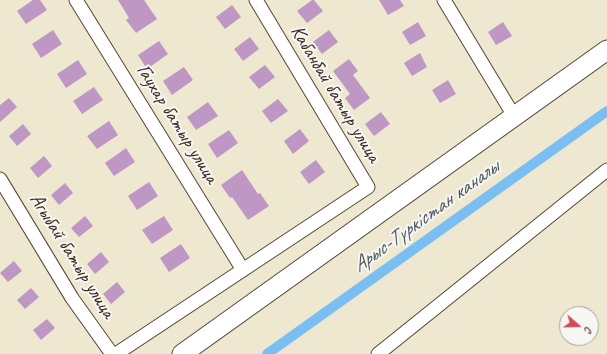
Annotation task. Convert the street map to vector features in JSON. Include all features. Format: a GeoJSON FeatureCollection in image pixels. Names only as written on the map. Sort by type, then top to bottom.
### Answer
{"type":"FeatureCollection","features":[{"type":"Feature","properties":{"kind":"highway"},"geometry":{"type":"LineString","coordinates":[[182,354],[607,50]]}},
{"type":"Feature","properties":{"kind":"highway"},"geometry":{"type":"LineString","coordinates":[[203,354],[607,64]]}},
{"type":"Feature","properties":{"kind":"street","name":"Гаухар батыр улица"},"geometry":{"type":"LineString","coordinates":[[76,0],[243,270]]}},
{"type":"Feature","properties":{"kind":"street","name":"Кабанбай батыр улица"},"geometry":{"type":"LineString","coordinates":[[243,270],[368,187],[256,0]]}},
{"type":"Feature","properties":{"kind":"street"},"geometry":{"type":"LineString","coordinates":[[444,0],[514,116]]}},
{"type":"Feature","properties":{"kind":"street"},"geometry":{"type":"LineString","coordinates":[[378,354],[607,170]]}},
{"type":"Feature","properties":{"kind":"street","name":"Агыбай батыр улица"},"geometry":{"type":"LineString","coordinates":[[0,179],[72,298],[112,354]]}},
{"type":"Feature","properties":{"kind":"street"},"geometry":{"type":"LineString","coordinates":[[116,354],[243,270]]}},
{"type":"Feature","properties":{"kind":"building"},"geometry":{"type":"Polygon","coordinates":[[[33,0],[40,0],[47,10],[26,24],[17,11],[33,0]]]}},
{"type":"Feature","properties":{"kind":"building"},"geometry":{"type":"Polygon","coordinates":[[[118,0],[144,0],[157,19],[136,33],[126,20],[129,18],[118,0]]]}},
{"type":"Feature","properties":{"kind":"building"},"geometry":{"type":"Polygon","coordinates":[[[314,0],[323,11],[307,23],[297,11],[314,0]]]}},
{"type":"Feature","properties":{"kind":"building"},"geometry":{"type":"Polygon","coordinates":[[[379,0],[400,0],[404,6],[388,15],[379,0]]]}},
{"type":"Feature","properties":{"kind":"building"},"geometry":{"type":"Polygon","coordinates":[[[232,5],[241,17],[225,29],[216,17],[232,5]]]}},
{"type":"Feature","properties":{"kind":"building"},"geometry":{"type":"Polygon","coordinates":[[[418,22],[426,36],[410,45],[402,32],[418,22]]]}},
{"type":"Feature","properties":{"kind":"building"},"geometry":{"type":"Polygon","coordinates":[[[503,22],[512,36],[496,45],[488,32],[503,22]]]}},
{"type":"Feature","properties":{"kind":"building"},"geometry":{"type":"Polygon","coordinates":[[[53,30],[62,44],[41,58],[32,44],[53,30]]]}},
{"type":"Feature","properties":{"kind":"building"},"geometry":{"type":"Polygon","coordinates":[[[329,30],[338,42],[322,54],[313,42],[329,30]]]}},
{"type":"Feature","properties":{"kind":"building"},"geometry":{"type":"Polygon","coordinates":[[[250,37],[259,49],[243,61],[234,49],[250,37]]]}},
{"type":"Feature","properties":{"kind":"building"},"geometry":{"type":"Polygon","coordinates":[[[159,41],[168,54],[147,69],[138,55],[159,41]]]}},
{"type":"Feature","properties":{"kind":"building"},"geometry":{"type":"Polygon","coordinates":[[[420,53],[427,67],[412,76],[404,63],[420,53]]]}},
{"type":"Feature","properties":{"kind":"building"},"geometry":{"type":"Polygon","coordinates":[[[349,59],[358,71],[353,75],[370,98],[354,110],[345,98],[350,94],[333,71],[349,59]]]}},
{"type":"Feature","properties":{"kind":"building"},"geometry":{"type":"Polygon","coordinates":[[[78,60],[87,74],[66,88],[57,74],[78,60]]]}},
{"type":"Feature","properties":{"kind":"building"},"geometry":{"type":"Polygon","coordinates":[[[265,65],[275,77],[259,89],[249,77],[265,65]]]}},
{"type":"Feature","properties":{"kind":"building"},"geometry":{"type":"Polygon","coordinates":[[[184,67],[193,80],[172,95],[163,81],[184,67]]]}},
{"type":"Feature","properties":{"kind":"building"},"geometry":{"type":"Polygon","coordinates":[[[448,80],[456,94],[440,103],[432,90],[448,80]]]}},
{"type":"Feature","properties":{"kind":"building"},"geometry":{"type":"Polygon","coordinates":[[[94,87],[103,100],[82,114],[73,101],[94,87]]]}},
{"type":"Feature","properties":{"kind":"building"},"geometry":{"type":"Polygon","coordinates":[[[9,98],[17,107],[0,122],[0,105],[9,98]]]}},
{"type":"Feature","properties":{"kind":"building"},"geometry":{"type":"Polygon","coordinates":[[[278,99],[288,111],[271,123],[262,111],[278,99]]]}},
{"type":"Feature","properties":{"kind":"building"},"geometry":{"type":"Polygon","coordinates":[[[208,102],[218,116],[196,130],[187,117],[208,102]]]}},
{"type":"Feature","properties":{"kind":"building"},"geometry":{"type":"Polygon","coordinates":[[[381,112],[390,124],[374,136],[365,124],[381,112]]]}},
{"type":"Feature","properties":{"kind":"building"},"geometry":{"type":"Polygon","coordinates":[[[109,121],[118,135],[97,149],[87,136],[109,121]]]}},
{"type":"Feature","properties":{"kind":"building"},"geometry":{"type":"Polygon","coordinates":[[[23,124],[31,134],[17,146],[9,136],[23,124]]]}},
{"type":"Feature","properties":{"kind":"building"},"geometry":{"type":"Polygon","coordinates":[[[300,129],[309,141],[293,154],[284,141],[300,129]]]}},
{"type":"Feature","properties":{"kind":"building"},"geometry":{"type":"Polygon","coordinates":[[[229,130],[238,143],[217,158],[208,144],[229,130]]]}},
{"type":"Feature","properties":{"kind":"building"},"geometry":{"type":"Polygon","coordinates":[[[126,148],[135,162],[114,176],[105,163],[126,148]]]}},
{"type":"Feature","properties":{"kind":"building"},"geometry":{"type":"Polygon","coordinates":[[[44,156],[52,166],[38,178],[30,168],[44,156]]]}},
{"type":"Feature","properties":{"kind":"building"},"geometry":{"type":"Polygon","coordinates":[[[316,160],[325,172],[309,184],[300,172],[316,160]]]}},
{"type":"Feature","properties":{"kind":"building"},"geometry":{"type":"Polygon","coordinates":[[[242,170],[258,194],[260,193],[269,206],[248,220],[232,197],[230,198],[221,185],[242,170]]]}},
{"type":"Feature","properties":{"kind":"building"},"geometry":{"type":"Polygon","coordinates":[[[149,182],[158,196],[137,210],[128,196],[149,182]]]}},
{"type":"Feature","properties":{"kind":"building"},"geometry":{"type":"Polygon","coordinates":[[[65,183],[73,193],[59,205],[51,195],[65,183]]]}},
{"type":"Feature","properties":{"kind":"building"},"geometry":{"type":"Polygon","coordinates":[[[85,216],[93,226],[79,237],[71,228],[85,216]]]}},
{"type":"Feature","properties":{"kind":"building"},"geometry":{"type":"Polygon","coordinates":[[[164,216],[173,230],[152,244],[142,230],[164,216]]]}},
{"type":"Feature","properties":{"kind":"building"},"geometry":{"type":"Polygon","coordinates":[[[181,244],[190,258],[169,272],[160,258],[181,244]]]}},
{"type":"Feature","properties":{"kind":"building"},"geometry":{"type":"Polygon","coordinates":[[[101,252],[109,262],[95,274],[87,264],[101,252]]]}},
{"type":"Feature","properties":{"kind":"building"},"geometry":{"type":"Polygon","coordinates":[[[14,261],[22,271],[8,282],[0,273],[14,261]]]}},
{"type":"Feature","properties":{"kind":"building"},"geometry":{"type":"Polygon","coordinates":[[[117,282],[125,292],[111,304],[103,294],[117,282]]]}},
{"type":"Feature","properties":{"kind":"building"},"geometry":{"type":"Polygon","coordinates":[[[31,288],[39,297],[25,309],[17,300],[31,288]]]}},
{"type":"Feature","properties":{"kind":"building"},"geometry":{"type":"Polygon","coordinates":[[[47,319],[55,328],[41,340],[33,330],[47,319]]]}},
{"type":"Feature","properties":{"kind":"waterway","name":"Арыс-Түркістан каналы"},"geometry":{"type":"LineString","coordinates":[[267,354],[607,111]]}}]}
